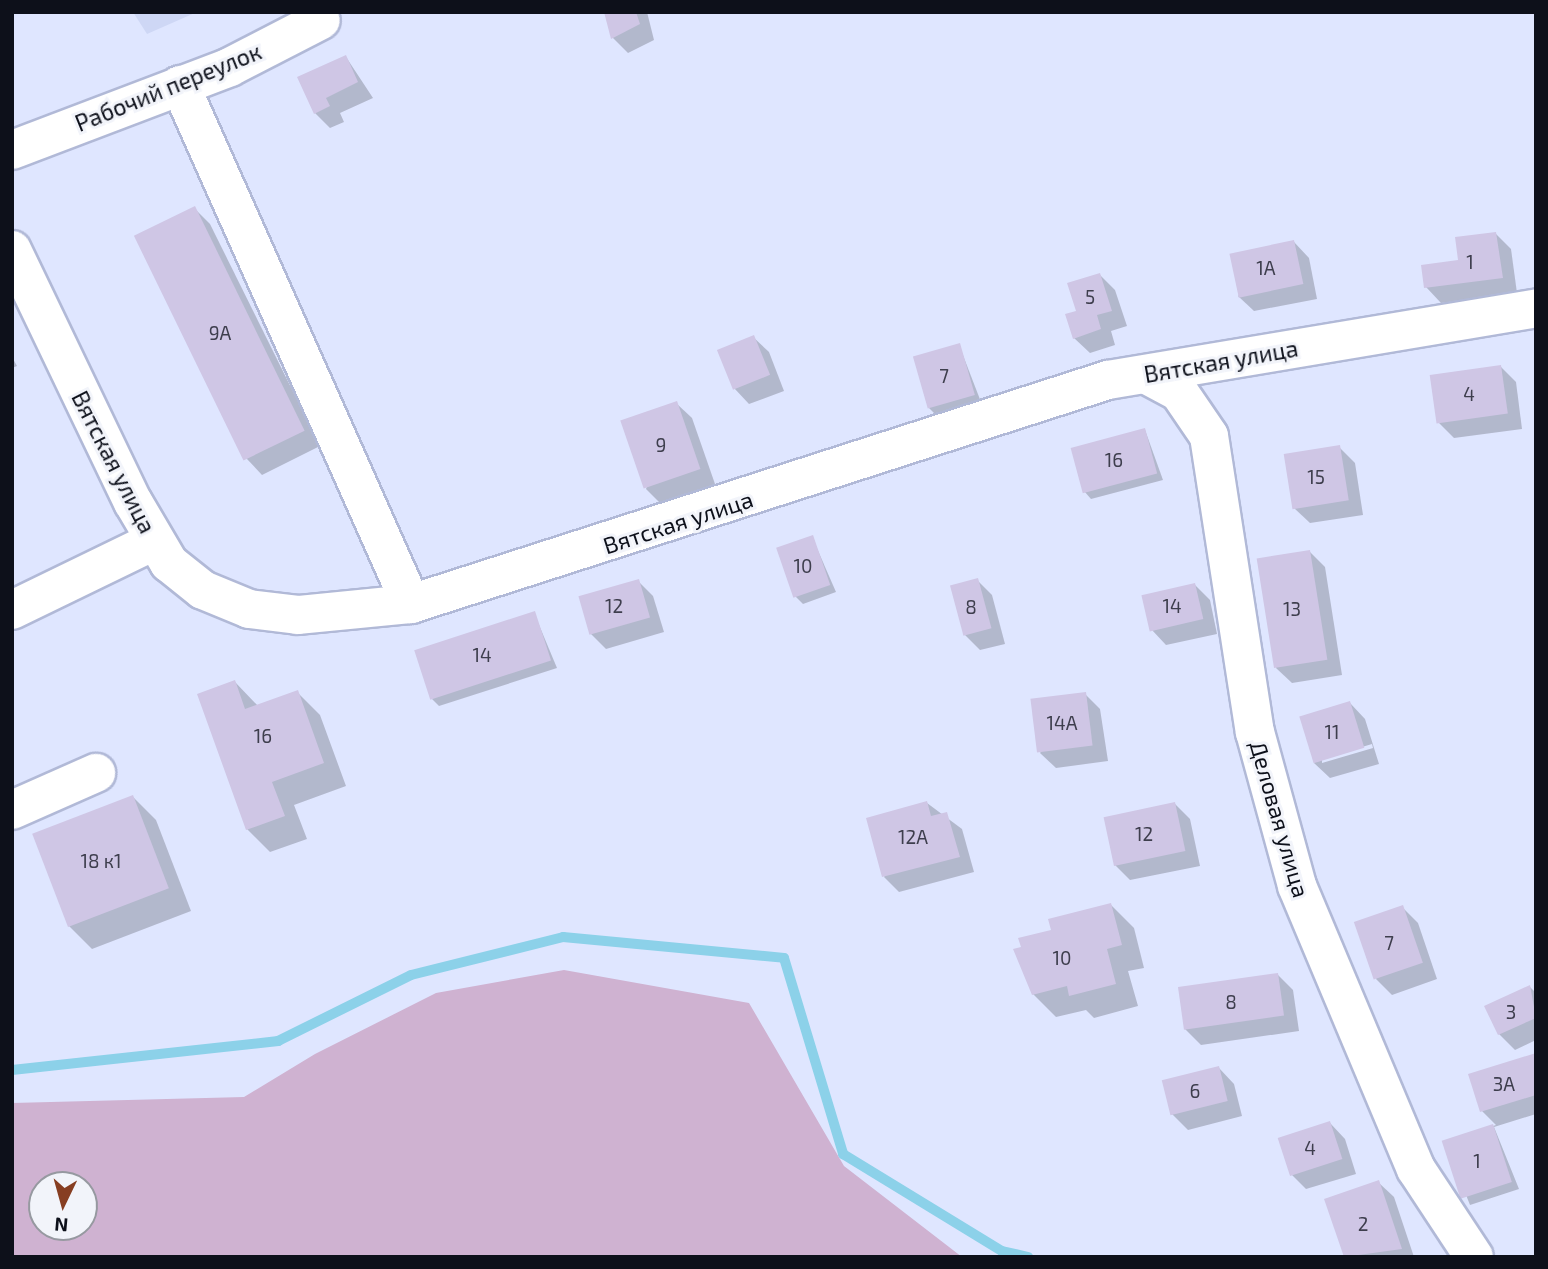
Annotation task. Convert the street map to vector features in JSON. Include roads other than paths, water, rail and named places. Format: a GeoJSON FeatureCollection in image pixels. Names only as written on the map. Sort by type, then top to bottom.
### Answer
{"type":"FeatureCollection","features":[{"type":"Feature","properties":{"kind":"street","name":"Рабочий переулок"},"geometry":{"type":"LineString","coordinates":[[12,150],[180,85],[321,20]]}},
{"type":"Feature","properties":{"kind":"street"},"geometry":{"type":"LineString","coordinates":[[180,85],[411,604]]}},
{"type":"Feature","properties":{"kind":"street","name":"Вятская улица"},"geometry":{"type":"LineString","coordinates":[[12,250],[22,302],[154,541],[203,590],[249,609],[298,615],[411,604],[690,519],[1004,412],[1147,375],[1536,308]]}},
{"type":"Feature","properties":{"kind":"street","name":"Деловая улица"},"geometry":{"type":"LineString","coordinates":[[1147,375],[1179,392],[1209,436],[1255,732],[1297,886],[1416,1169],[1474,1257]]}},
{"type":"Feature","properties":{"kind":"street"},"geometry":{"type":"LineString","coordinates":[[12,610],[154,541]]}},
{"type":"Feature","properties":{"kind":"street"},"geometry":{"type":"LineString","coordinates":[[14,805],[96,773]]}},
{"type":"Feature","properties":{"kind":"waterway"},"geometry":{"type":"LineString","coordinates":[[12,1070],[278,1041],[411,975],[563,937],[784,958],[843,1154],[1002,1251],[1028,1257]]}}]}
